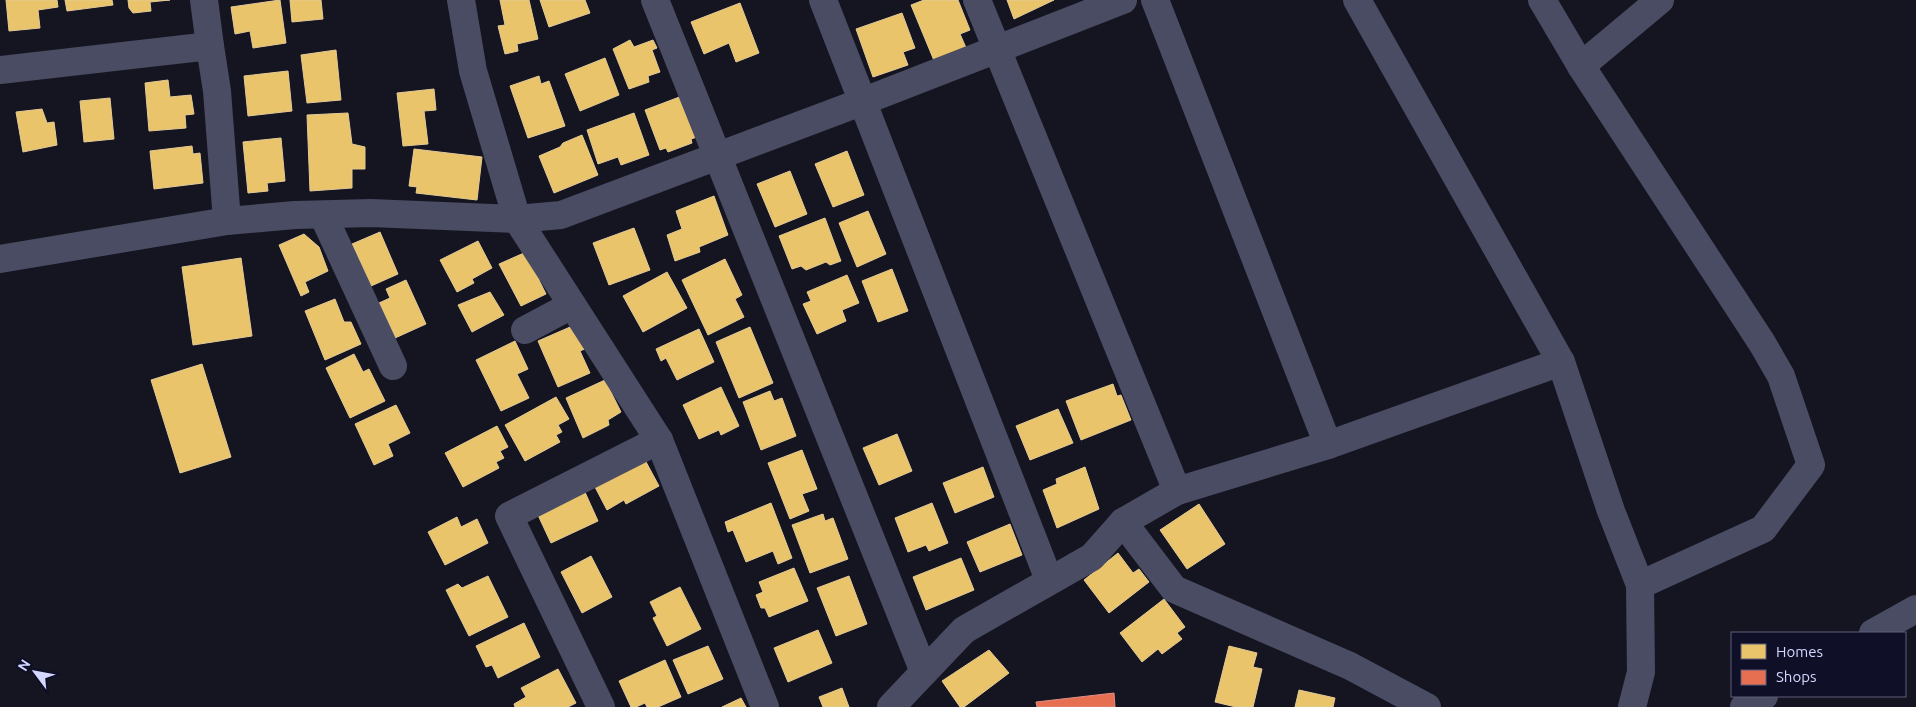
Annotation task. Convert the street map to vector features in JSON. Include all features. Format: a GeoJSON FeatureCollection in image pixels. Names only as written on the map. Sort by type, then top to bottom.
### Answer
{"type":"FeatureCollection","features":[{"type":"Feature","properties":{"kind":"street"},"geometry":{"type":"LineString","coordinates":[[204,0],[217,91],[227,221]]}},
{"type":"Feature","properties":{"kind":"street"},"geometry":{"type":"LineString","coordinates":[[461,0],[473,71],[517,219],[660,440],[765,707]]}},
{"type":"Feature","properties":{"kind":"street"},"geometry":{"type":"LineString","coordinates":[[654,0],[924,672]]}},
{"type":"Feature","properties":{"kind":"street"},"geometry":{"type":"LineString","coordinates":[[823,0],[864,101],[1049,580]]}},
{"type":"Feature","properties":{"kind":"street"},"geometry":{"type":"LineString","coordinates":[[977,0],[1177,491]]}},
{"type":"Feature","properties":{"kind":"street"},"geometry":{"type":"LineString","coordinates":[[0,259],[227,221],[371,213],[517,219],[561,215],[718,157],[1123,0]]}},
{"type":"Feature","properties":{"kind":"street"},"geometry":{"type":"LineString","coordinates":[[1155,0],[1328,445]]}},
{"type":"Feature","properties":{"kind":"street"},"geometry":{"type":"LineString","coordinates":[[1357,0],[1561,362],[1611,511],[1640,585],[1641,672],[1632,707]]}},
{"type":"Feature","properties":{"kind":"street"},"geometry":{"type":"LineString","coordinates":[[1542,0],[1581,66],[1762,343],[1780,376],[1810,465],[1763,529],[1640,585]]}},
{"type":"Feature","properties":{"kind":"street"},"geometry":{"type":"LineString","coordinates":[[1581,66],[1660,0]]}},
{"type":"Feature","properties":{"kind":"street"},"geometry":{"type":"LineString","coordinates":[[0,70],[210,46]]}},
{"type":"Feature","properties":{"kind":"street"},"geometry":{"type":"LineString","coordinates":[[323,215],[393,366]]}},
{"type":"Feature","properties":{"kind":"street"},"geometry":{"type":"LineString","coordinates":[[525,330],[572,305]]}},
{"type":"Feature","properties":{"kind":"street"},"geometry":{"type":"LineString","coordinates":[[890,707],[964,630],[1092,557],[1123,522],[1177,491],[1328,445],[1561,362]]}},
{"type":"Feature","properties":{"kind":"street"},"geometry":{"type":"LineString","coordinates":[[601,707],[509,516],[660,440]]}},
{"type":"Feature","properties":{"kind":"street"},"geometry":{"type":"LineString","coordinates":[[1123,522],[1174,589],[1350,666],[1427,707]]}},
{"type":"Feature","properties":{"kind":"street"},"geometry":{"type":"LineString","coordinates":[[1875,632],[1915,612]]}},
{"type":"Feature","properties":{"kind":"street"},"geometry":{"type":"LineString","coordinates":[[1744,707],[1762,697]]}},
{"type":"Feature","properties":{"kind":"building: Homes"},"geometry":{"type":"Polygon","coordinates":[[[6,0],[57,0],[58,7],[38,10],[40,28],[9,31],[6,0]]]}},
{"type":"Feature","properties":{"kind":"building: Homes"},"geometry":{"type":"Polygon","coordinates":[[[65,0],[112,0],[113,5],[67,11],[65,0]]]}},
{"type":"Feature","properties":{"kind":"building: Homes"},"geometry":{"type":"Polygon","coordinates":[[[128,0],[170,0],[150,2],[151,11],[133,13],[129,8],[128,0]]]}},
{"type":"Feature","properties":{"kind":"building: Homes"},"geometry":{"type":"Polygon","coordinates":[[[280,0],[286,43],[253,48],[250,31],[235,34],[231,7],[280,0]]]}},
{"type":"Feature","properties":{"kind":"building: Homes"},"geometry":{"type":"Polygon","coordinates":[[[290,0],[321,0],[323,19],[292,22],[290,0]]]}},
{"type":"Feature","properties":{"kind":"building: Homes"},"geometry":{"type":"Polygon","coordinates":[[[500,0],[529,0],[538,39],[517,44],[518,51],[505,54],[498,26],[505,25],[500,0]]]}},
{"type":"Feature","properties":{"kind":"building: Homes"},"geometry":{"type":"Polygon","coordinates":[[[540,0],[585,0],[590,13],[549,27],[540,0]]]}},
{"type":"Feature","properties":{"kind":"building: Homes"},"geometry":{"type":"Polygon","coordinates":[[[924,0],[958,0],[970,30],[960,34],[967,50],[935,63],[911,5],[924,0]]]}},
{"type":"Feature","properties":{"kind":"building: Homes"},"geometry":{"type":"Polygon","coordinates":[[[1007,0],[1054,0],[1014,19],[1007,0]]]}},
{"type":"Feature","properties":{"kind":"building: Homes"},"geometry":{"type":"Polygon","coordinates":[[[740,3],[759,53],[736,62],[729,43],[704,54],[691,22],[740,3]]]}},
{"type":"Feature","properties":{"kind":"building: Homes"},"geometry":{"type":"Polygon","coordinates":[[[902,13],[915,48],[903,52],[908,65],[873,77],[856,29],[902,13]]]}},
{"type":"Feature","properties":{"kind":"building: Homes"},"geometry":{"type":"Polygon","coordinates":[[[630,40],[634,47],[653,40],[657,48],[652,50],[660,72],[648,76],[649,82],[629,89],[613,49],[630,40]]]}},
{"type":"Feature","properties":{"kind":"building: Homes"},"geometry":{"type":"Polygon","coordinates":[[[336,50],[341,100],[307,103],[301,55],[336,50]]]}},
{"type":"Feature","properties":{"kind":"building: Homes"},"geometry":{"type":"Polygon","coordinates":[[[605,58],[619,95],[580,111],[565,74],[605,58]]]}},
{"type":"Feature","properties":{"kind":"building: Homes"},"geometry":{"type":"Polygon","coordinates":[[[288,71],[292,111],[248,116],[244,76],[288,71]]]}},
{"type":"Feature","properties":{"kind":"building: Homes"},"geometry":{"type":"Polygon","coordinates":[[[539,76],[541,84],[549,81],[565,126],[528,138],[510,86],[539,76]]]}},
{"type":"Feature","properties":{"kind":"building: Homes"},"geometry":{"type":"Polygon","coordinates":[[[168,80],[170,97],[191,95],[194,114],[185,115],[186,128],[149,131],[145,83],[168,80]]]}},
{"type":"Feature","properties":{"kind":"building: Homes"},"geometry":{"type":"Polygon","coordinates":[[[434,89],[436,110],[424,111],[428,144],[403,146],[397,93],[434,89]]]}},
{"type":"Feature","properties":{"kind":"building: Homes"},"geometry":{"type":"Polygon","coordinates":[[[682,96],[697,137],[691,139],[692,143],[668,152],[666,148],[660,150],[645,110],[682,96]]]}},
{"type":"Feature","properties":{"kind":"building: Homes"},"geometry":{"type":"Polygon","coordinates":[[[110,98],[114,139],[84,142],[80,101],[110,98]]]}},
{"type":"Feature","properties":{"kind":"building: Homes"},"geometry":{"type":"Polygon","coordinates":[[[42,109],[47,123],[54,122],[57,145],[23,152],[16,112],[42,109]]]}},
{"type":"Feature","properties":{"kind":"building: Homes"},"geometry":{"type":"Polygon","coordinates":[[[348,113],[352,144],[365,147],[365,169],[352,169],[352,188],[310,191],[307,115],[348,113]]]}},
{"type":"Feature","properties":{"kind":"building: Homes"},"geometry":{"type":"Polygon","coordinates":[[[634,113],[649,155],[621,165],[618,157],[598,164],[587,130],[634,113]]]}},
{"type":"Feature","properties":{"kind":"building: Homes"},"geometry":{"type":"Polygon","coordinates":[[[582,135],[598,175],[554,193],[539,156],[582,135]]]}},
{"type":"Feature","properties":{"kind":"building: Homes"},"geometry":{"type":"Polygon","coordinates":[[[281,138],[285,181],[267,183],[268,191],[248,193],[243,142],[281,138]]]}},
{"type":"Feature","properties":{"kind":"building: Homes"},"geometry":{"type":"Polygon","coordinates":[[[192,146],[193,154],[200,153],[203,183],[154,189],[150,151],[192,146]]]}},
{"type":"Feature","properties":{"kind":"building: Homes"},"geometry":{"type":"Polygon","coordinates":[[[414,149],[482,157],[477,200],[416,193],[417,187],[409,186],[414,149]]]}},
{"type":"Feature","properties":{"kind":"building: Homes"},"geometry":{"type":"Polygon","coordinates":[[[847,151],[864,195],[833,207],[815,164],[847,151]]]}},
{"type":"Feature","properties":{"kind":"building: Homes"},"geometry":{"type":"Polygon","coordinates":[[[790,171],[807,214],[775,227],[757,184],[790,171]]]}},
{"type":"Feature","properties":{"kind":"building: Homes"},"geometry":{"type":"Polygon","coordinates":[[[714,196],[728,235],[699,247],[700,252],[675,261],[667,235],[682,229],[676,211],[714,196]]]}},
{"type":"Feature","properties":{"kind":"building: Homes"},"geometry":{"type":"Polygon","coordinates":[[[868,211],[886,254],[857,267],[839,223],[868,211]]]}},
{"type":"Feature","properties":{"kind":"building: Homes"},"geometry":{"type":"Polygon","coordinates":[[[825,218],[841,261],[830,265],[826,262],[806,270],[801,266],[792,269],[779,236],[825,218]]]}},
{"type":"Feature","properties":{"kind":"building: Homes"},"geometry":{"type":"Polygon","coordinates":[[[634,228],[650,270],[609,285],[593,243],[634,228]]]}},
{"type":"Feature","properties":{"kind":"building: Homes"},"geometry":{"type":"Polygon","coordinates":[[[380,232],[398,274],[371,286],[352,244],[380,232]]]}},
{"type":"Feature","properties":{"kind":"building: Homes"},"geometry":{"type":"Polygon","coordinates":[[[304,234],[319,247],[328,271],[305,282],[309,292],[301,296],[279,245],[304,234]]]}},
{"type":"Feature","properties":{"kind":"building: Homes"},"geometry":{"type":"Polygon","coordinates":[[[478,241],[492,268],[472,279],[474,283],[457,292],[440,260],[478,241]]]}},
{"type":"Feature","properties":{"kind":"building: Homes"},"geometry":{"type":"Polygon","coordinates":[[[533,249],[547,277],[539,280],[546,294],[521,306],[499,264],[533,249]]]}},
{"type":"Feature","properties":{"kind":"building: Homes"},"geometry":{"type":"Polygon","coordinates":[[[241,258],[252,336],[193,345],[182,267],[241,258]]]}},
{"type":"Feature","properties":{"kind":"building: Homes"},"geometry":{"type":"Polygon","coordinates":[[[725,259],[742,295],[735,299],[744,317],[708,335],[682,280],[725,259]]]}},
{"type":"Feature","properties":{"kind":"building: Homes"},"geometry":{"type":"Polygon","coordinates":[[[892,269],[908,311],[878,322],[862,281],[892,269]]]}},
{"type":"Feature","properties":{"kind":"building: Homes"},"geometry":{"type":"Polygon","coordinates":[[[667,272],[687,308],[643,332],[623,296],[667,272]]]}},
{"type":"Feature","properties":{"kind":"building: Homes"},"geometry":{"type":"Polygon","coordinates":[[[847,275],[859,303],[842,310],[846,321],[817,334],[803,304],[811,301],[807,292],[847,275]]]}},
{"type":"Feature","properties":{"kind":"building: Homes"},"geometry":{"type":"Polygon","coordinates":[[[406,280],[426,324],[395,338],[379,303],[390,298],[386,289],[406,280]]]}},
{"type":"Feature","properties":{"kind":"building: Homes"},"geometry":{"type":"Polygon","coordinates":[[[490,292],[504,315],[472,332],[458,305],[490,292]]]}},
{"type":"Feature","properties":{"kind":"building: Homes"},"geometry":{"type":"Polygon","coordinates":[[[335,299],[344,322],[351,322],[361,344],[325,360],[305,311],[335,299]]]}},
{"type":"Feature","properties":{"kind":"building: Homes"},"geometry":{"type":"Polygon","coordinates":[[[577,324],[587,348],[580,351],[590,373],[558,387],[538,341],[577,324]]]}},
{"type":"Feature","properties":{"kind":"building: Homes"},"geometry":{"type":"Polygon","coordinates":[[[750,327],[773,383],[739,398],[716,342],[750,327]]]}},
{"type":"Feature","properties":{"kind":"building: Homes"},"geometry":{"type":"Polygon","coordinates":[[[699,329],[714,362],[677,380],[666,358],[661,361],[656,349],[699,329]]]}},
{"type":"Feature","properties":{"kind":"building: Homes"},"geometry":{"type":"Polygon","coordinates":[[[515,341],[528,369],[517,374],[529,398],[501,411],[476,360],[515,341]]]}},
{"type":"Feature","properties":{"kind":"building: Homes"},"geometry":{"type":"Polygon","coordinates":[[[354,354],[363,372],[369,369],[385,401],[350,418],[326,368],[354,354]]]}},
{"type":"Feature","properties":{"kind":"building: Homes"},"geometry":{"type":"Polygon","coordinates":[[[202,364],[231,457],[180,473],[151,380],[202,364]]]}},
{"type":"Feature","properties":{"kind":"building: Homes"},"geometry":{"type":"Polygon","coordinates":[[[605,380],[621,412],[608,420],[609,425],[583,438],[566,398],[605,380]]]}},
{"type":"Feature","properties":{"kind":"building: Homes"},"geometry":{"type":"Polygon","coordinates":[[[1113,384],[1117,396],[1121,395],[1131,420],[1081,440],[1066,401],[1113,384]]]}},
{"type":"Feature","properties":{"kind":"building: Homes"},"geometry":{"type":"Polygon","coordinates":[[[721,387],[739,426],[721,435],[719,430],[699,439],[683,405],[721,387]]]}},
{"type":"Feature","properties":{"kind":"building: Homes"},"geometry":{"type":"Polygon","coordinates":[[[770,391],[774,401],[782,398],[796,436],[761,450],[743,402],[770,391]]]}},
{"type":"Feature","properties":{"kind":"building: Homes"},"geometry":{"type":"Polygon","coordinates":[[[556,397],[569,419],[558,425],[562,432],[556,435],[560,442],[525,461],[505,425],[556,397]]]}},
{"type":"Feature","properties":{"kind":"building: Homes"},"geometry":{"type":"Polygon","coordinates":[[[396,405],[410,433],[388,444],[393,456],[374,465],[355,424],[396,405]]]}},
{"type":"Feature","properties":{"kind":"building: Homes"},"geometry":{"type":"Polygon","coordinates":[[[1058,409],[1073,443],[1030,460],[1016,426],[1058,409]]]}},
{"type":"Feature","properties":{"kind":"building: Homes"},"geometry":{"type":"Polygon","coordinates":[[[497,426],[508,447],[500,451],[504,458],[496,462],[499,468],[463,487],[445,453],[497,426]]]}},
{"type":"Feature","properties":{"kind":"building: Homes"},"geometry":{"type":"Polygon","coordinates":[[[897,434],[912,471],[879,485],[863,448],[897,434]]]}},
{"type":"Feature","properties":{"kind":"building: Homes"},"geometry":{"type":"Polygon","coordinates":[[[802,450],[817,489],[802,494],[809,511],[790,519],[768,463],[802,450]]]}},
{"type":"Feature","properties":{"kind":"building: Homes"},"geometry":{"type":"Polygon","coordinates":[[[645,460],[659,486],[626,504],[624,500],[607,510],[595,487],[645,460]]]}},
{"type":"Feature","properties":{"kind":"building: Homes"},"geometry":{"type":"Polygon","coordinates":[[[983,467],[994,497],[955,513],[943,483],[983,467]]]}},
{"type":"Feature","properties":{"kind":"building: Homes"},"geometry":{"type":"Polygon","coordinates":[[[1085,467],[1099,509],[1057,528],[1043,490],[1057,484],[1056,479],[1085,467]]]}},
{"type":"Feature","properties":{"kind":"building: Homes"},"geometry":{"type":"Polygon","coordinates":[[[584,490],[598,521],[551,543],[537,513],[584,490]]]}},
{"type":"Feature","properties":{"kind":"building: Homes"},"geometry":{"type":"Polygon","coordinates":[[[771,503],[792,558],[778,564],[773,551],[746,562],[733,530],[728,532],[725,522],[771,503]]]}},
{"type":"Feature","properties":{"kind":"building: Homes"},"geometry":{"type":"Polygon","coordinates":[[[932,503],[948,543],[929,551],[926,545],[908,552],[895,518],[932,503]]]}},
{"type":"Feature","properties":{"kind":"building: Homes"},"geometry":{"type":"Polygon","coordinates":[[[1199,504],[1225,544],[1187,569],[1160,530],[1199,504]]]}},
{"type":"Feature","properties":{"kind":"building: Homes"},"geometry":{"type":"Polygon","coordinates":[[[823,514],[825,521],[833,518],[848,559],[810,573],[792,525],[823,514]]]}},
{"type":"Feature","properties":{"kind":"building: Homes"},"geometry":{"type":"Polygon","coordinates":[[[457,517],[461,527],[477,519],[488,543],[445,565],[428,532],[457,517]]]}},
{"type":"Feature","properties":{"kind":"building: Homes"},"geometry":{"type":"Polygon","coordinates":[[[1010,524],[1022,555],[980,572],[967,542],[1010,524]]]}},
{"type":"Feature","properties":{"kind":"building: Homes"},"geometry":{"type":"Polygon","coordinates":[[[1118,553],[1133,573],[1139,569],[1149,582],[1109,613],[1084,580],[1118,553]]]}},
{"type":"Feature","properties":{"kind":"building: Homes"},"geometry":{"type":"Polygon","coordinates":[[[591,556],[612,597],[582,613],[561,572],[591,556]]]}},
{"type":"Feature","properties":{"kind":"building: Homes"},"geometry":{"type":"Polygon","coordinates":[[[961,558],[974,590],[926,610],[913,577],[961,558]]]}},
{"type":"Feature","properties":{"kind":"building: Homes"},"geometry":{"type":"Polygon","coordinates":[[[794,568],[808,601],[769,617],[765,608],[761,608],[756,595],[763,592],[759,582],[794,568]]]}},
{"type":"Feature","properties":{"kind":"building: Homes"},"geometry":{"type":"Polygon","coordinates":[[[488,576],[508,617],[469,636],[446,590],[458,584],[462,588],[488,576]]]}},
{"type":"Feature","properties":{"kind":"building: Homes"},"geometry":{"type":"Polygon","coordinates":[[[849,576],[867,624],[836,636],[817,588],[849,576]]]}},
{"type":"Feature","properties":{"kind":"building: Homes"},"geometry":{"type":"Polygon","coordinates":[[[680,587],[701,629],[667,646],[653,618],[657,616],[650,602],[680,587]]]}},
{"type":"Feature","properties":{"kind":"building: Homes"},"geometry":{"type":"Polygon","coordinates":[[[1164,599],[1185,627],[1177,633],[1182,639],[1162,654],[1158,649],[1142,662],[1120,633],[1164,599]]]}},
{"type":"Feature","properties":{"kind":"building: Homes"},"geometry":{"type":"Polygon","coordinates":[[[524,623],[540,657],[498,678],[492,665],[486,667],[476,646],[524,623]]]}},
{"type":"Feature","properties":{"kind":"building: Homes"},"geometry":{"type":"Polygon","coordinates":[[[818,630],[832,663],[788,682],[774,648],[818,630]]]}},
{"type":"Feature","properties":{"kind":"building: Homes"},"geometry":{"type":"Polygon","coordinates":[[[708,646],[723,679],[688,694],[673,660],[708,646]]]}},
{"type":"Feature","properties":{"kind":"building: Homes"},"geometry":{"type":"Polygon","coordinates":[[[1229,646],[1257,653],[1253,667],[1262,669],[1253,707],[1236,707],[1215,702],[1229,646]]]}},
{"type":"Feature","properties":{"kind":"building: Homes"},"geometry":{"type":"Polygon","coordinates":[[[989,650],[1009,673],[964,707],[960,707],[942,681],[989,650]]]}},
{"type":"Feature","properties":{"kind":"building: Homes"},"geometry":{"type":"Polygon","coordinates":[[[665,660],[681,697],[658,707],[647,707],[645,703],[631,707],[619,681],[665,660]]]}},
{"type":"Feature","properties":{"kind":"building: Homes"},"geometry":{"type":"Polygon","coordinates":[[[558,669],[576,703],[568,707],[515,707],[514,704],[526,697],[521,688],[558,669]]]}},
{"type":"Feature","properties":{"kind":"building: Homes"},"geometry":{"type":"Polygon","coordinates":[[[842,688],[849,707],[823,707],[819,697],[842,688]]]}},
{"type":"Feature","properties":{"kind":"building: Homes"},"geometry":{"type":"Polygon","coordinates":[[[1299,690],[1335,698],[1333,707],[1295,707],[1299,690]]]}},
{"type":"Feature","properties":{"kind":"building: Homes"},"geometry":{"type":"Polygon","coordinates":[[[741,698],[746,707],[722,707],[741,698]]]}},
{"type":"Feature","properties":{"kind":"building: Shops"},"geometry":{"type":"Polygon","coordinates":[[[1114,693],[1115,707],[1037,707],[1036,702],[1114,693]]]}}]}
